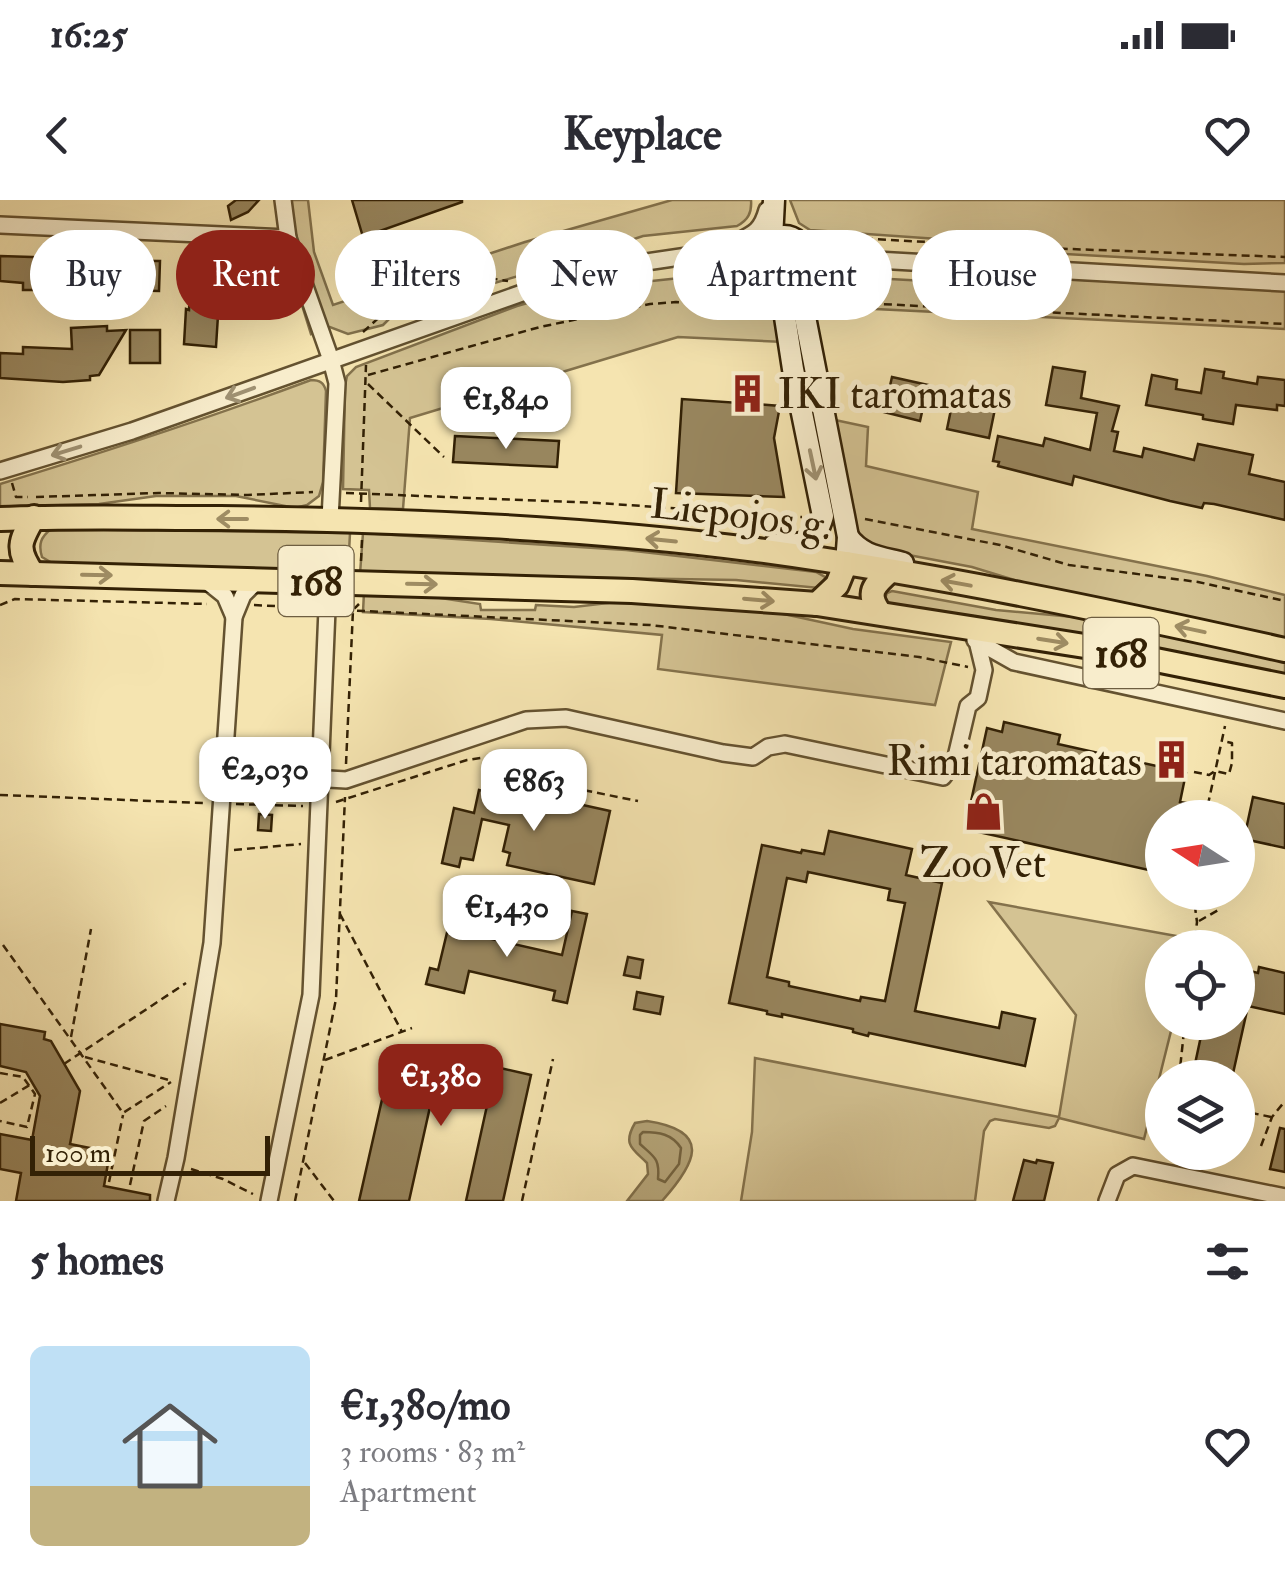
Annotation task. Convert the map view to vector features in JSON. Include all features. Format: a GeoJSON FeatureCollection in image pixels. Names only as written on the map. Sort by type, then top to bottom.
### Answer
{"type":"FeatureCollection","features":[{"type":"Feature","properties":{"kind":"main road"},"geometry":{"type":"LineString","coordinates":[[773,203],[776,230]]}},
{"type":"Feature","properties":{"kind":"main road"},"geometry":{"type":"LineString","coordinates":[[787,320],[838,523],[860,550],[904,563],[920,576]]}},
{"type":"Feature","properties":{"kind":"main road"},"geometry":{"type":"LineString","coordinates":[[805,320],[846,563],[837,585],[816,604]]}},
{"type":"Feature","properties":{"kind":"main road"},"geometry":{"type":"LineString","coordinates":[[33,574],[22,558],[20,543],[34,517]]}},
{"type":"Feature","properties":{"kind":"main road","name":"Liepojos g."},"geometry":{"type":"LineString","coordinates":[[0,519],[363,520],[543,530],[758,550],[920,576],[1285,650]]}},
{"type":"Feature","properties":{"kind":"main road"},"geometry":{"type":"LineString","coordinates":[[758,550],[797,546],[838,523]]}},
{"type":"Feature","properties":{"kind":"main road"},"geometry":{"type":"LineString","coordinates":[[880,614],[872,602],[872,592],[890,571]]}},
{"type":"Feature","properties":{"kind":"main road","name":"Liepojos g."},"geometry":{"type":"LineString","coordinates":[[0,573],[632,591],[816,604],[1091,647],[1285,686]]}},
{"type":"Feature","properties":{"kind":"street"},"geometry":{"type":"LineString","coordinates":[[284,200],[287,230]]}},
{"type":"Feature","properties":{"kind":"street"},"geometry":{"type":"LineString","coordinates":[[759,230],[773,203]]}},
{"type":"Feature","properties":{"kind":"street"},"geometry":{"type":"LineString","coordinates":[[0,226],[176,233]]}},
{"type":"Feature","properties":{"kind":"street"},"geometry":{"type":"LineString","coordinates":[[892,261],[1285,284]]}},
{"type":"Feature","properties":{"kind":"street"},"geometry":{"type":"LineString","coordinates":[[4,470],[132,432],[516,295]]}},
{"type":"Feature","properties":{"kind":"street"},"geometry":{"type":"LineString","coordinates":[[315,315],[337,383],[330,519]]}},
{"type":"Feature","properties":{"kind":"street"},"geometry":{"type":"LineString","coordinates":[[202,578],[235,609]]}},
{"type":"Feature","properties":{"kind":"street"},"geometry":{"type":"LineString","coordinates":[[166,1201],[212,943],[235,609],[259,579]]}},
{"type":"Feature","properties":{"kind":"street"},"geometry":{"type":"LineString","coordinates":[[289,580],[308,590],[327,609]]}},
{"type":"Feature","properties":{"kind":"street"},"geometry":{"type":"LineString","coordinates":[[269,1201],[311,996],[327,609],[335,592],[354,582]]}},
{"type":"Feature","properties":{"kind":"street"},"geometry":{"type":"LineString","coordinates":[[956,626],[1014,662],[1285,721]]}},
{"type":"Feature","properties":{"kind":"street"},"geometry":{"type":"LineString","coordinates":[[225,772],[346,780],[526,720],[566,718],[724,753],[753,757],[768,747],[785,744],[943,777],[955,761],[968,706],[978,698],[984,670],[977,641]]}},
{"type":"Feature","properties":{"kind":"street"},"geometry":{"type":"LineString","coordinates":[[984,670],[1014,662]]}},
{"type":"Feature","properties":{"kind":"street"},"geometry":{"type":"LineString","coordinates":[[1107,1201],[1117,1175],[1133,1166],[1285,1197]]}},
{"type":"Feature","properties":{"kind":"path"},"geometry":{"type":"LineString","coordinates":[[892,240],[1285,256]]}},
{"type":"Feature","properties":{"kind":"path"},"geometry":{"type":"LineString","coordinates":[[361,334],[394,304],[469,274],[516,283]]}},
{"type":"Feature","properties":{"kind":"path"},"geometry":{"type":"LineString","coordinates":[[294,1201],[336,999],[354,610],[359,604],[354,582],[363,520],[367,376]]}},
{"type":"Feature","properties":{"kind":"path"},"geometry":{"type":"LineString","coordinates":[[366,384],[444,458]]}},
{"type":"Feature","properties":{"kind":"path"},"geometry":{"type":"LineString","coordinates":[[4,470],[16,498],[331,492],[598,503],[809,518],[1000,545],[1069,565],[1198,582],[1285,601]]}},
{"type":"Feature","properties":{"kind":"path"},"geometry":{"type":"LineString","coordinates":[[0,605],[15,599],[650,625],[919,657],[984,670]]}},
{"type":"Feature","properties":{"kind":"path"},"geometry":{"type":"LineString","coordinates":[[480,616],[485,606]]}},
{"type":"Feature","properties":{"kind":"path"},"geometry":{"type":"LineString","coordinates":[[1210,800],[1226,722]]}},
{"type":"Feature","properties":{"kind":"path"},"geometry":{"type":"LineString","coordinates":[[1194,772],[1229,774],[1232,743],[1222,741]]}},
{"type":"Feature","properties":{"kind":"path"},"geometry":{"type":"LineString","coordinates":[[220,851],[318,842],[344,830]]}},
{"type":"Feature","properties":{"kind":"path"},"geometry":{"type":"LineString","coordinates":[[1195,910],[1196,930]]}},
{"type":"Feature","properties":{"kind":"path"},"geometry":{"type":"LineString","coordinates":[[1197,922],[1218,910]]}},
{"type":"Feature","properties":{"kind":"path"},"geometry":{"type":"LineString","coordinates":[[340,912],[402,1032]]}},
{"type":"Feature","properties":{"kind":"path"},"geometry":{"type":"LineString","coordinates":[[70,1038],[90,930]]}},
{"type":"Feature","properties":{"kind":"path"},"geometry":{"type":"LineString","coordinates":[[3,945],[123,1113]]}},
{"type":"Feature","properties":{"kind":"path"},"geometry":{"type":"LineString","coordinates":[[64,1064],[186,983]]}},
{"type":"Feature","properties":{"kind":"path"},"geometry":{"type":"LineString","coordinates":[[323,1061],[412,1028]]}},
{"type":"Feature","properties":{"kind":"path"},"geometry":{"type":"LineString","coordinates":[[82,1055],[172,1081],[123,1113],[109,1182]]}},
{"type":"Feature","properties":{"kind":"path"},"geometry":{"type":"LineString","coordinates":[[522,1201],[553,1059]]}},
{"type":"Feature","properties":{"kind":"path"},"geometry":{"type":"LineString","coordinates":[[0,1072],[22,1077],[35,1094],[27,1127],[0,1121]]}},
{"type":"Feature","properties":{"kind":"path"},"geometry":{"type":"LineString","coordinates":[[0,1103],[31,1084]]}},
{"type":"Feature","properties":{"kind":"path"},"geometry":{"type":"LineString","coordinates":[[130,1185],[144,1121],[170,1103],[186,1099]]}},
{"type":"Feature","properties":{"kind":"path"},"geometry":{"type":"LineString","coordinates":[[1261,1146],[1272,1117],[1285,1101]]}},
{"type":"Feature","properties":{"kind":"path"},"geometry":{"type":"LineString","coordinates":[[1255,1114],[1272,1117]]}},
{"type":"Feature","properties":{"kind":"path"},"geometry":{"type":"LineString","coordinates":[[303,1160],[334,1201]]}},
{"type":"Feature","properties":{"kind":"path"},"geometry":{"type":"LineString","coordinates":[[175,1164],[223,1179],[252,1194]]}},
{"type":"Feature","properties":{"kind":"shaded area"},"geometry":{"type":"Polygon","coordinates":[[[278,200],[308,200],[311,230],[281,230],[278,200]]]}},
{"type":"Feature","properties":{"kind":"shaded area"},"geometry":{"type":"Polygon","coordinates":[[[672,200],[751,200],[749,216],[737,226],[673,233],[567,230],[672,200]]]}},
{"type":"Feature","properties":{"kind":"shaded area"},"geometry":{"type":"Polygon","coordinates":[[[790,200],[1285,200],[1285,263],[1072,254],[1072,230],[912,230],[912,237],[892,236],[892,230],[810,230],[799,223],[790,200]]]}},
{"type":"Feature","properties":{"kind":"shaded area"},"geometry":{"type":"Polygon","coordinates":[[[516,245],[516,277],[496,283],[496,252],[516,245]]]}},
{"type":"Feature","properties":{"kind":"shaded area"},"geometry":{"type":"Polygon","coordinates":[[[315,255],[335,304],[335,320],[388,320],[383,325],[348,334],[330,327],[311,334],[307,320],[315,320],[315,255]]]}},
{"type":"Feature","properties":{"kind":"shaded area"},"geometry":{"type":"Polygon","coordinates":[[[673,279],[673,320],[779,320],[784,342],[678,337],[410,418],[403,509],[370,508],[369,490],[343,489],[345,386],[347,376],[356,367],[480,320],[496,320],[496,314],[516,306],[516,320],[653,320],[653,281],[673,279]]]}},
{"type":"Feature","properties":{"kind":"shaded area"},"geometry":{"type":"Polygon","coordinates":[[[892,279],[912,280],[912,311],[892,310],[892,279]]]}},
{"type":"Feature","properties":{"kind":"shaded area"},"geometry":{"type":"Polygon","coordinates":[[[1072,279],[1285,291],[1285,329],[1072,319],[1072,279]]]}},
{"type":"Feature","properties":{"kind":"shaded area"},"geometry":{"type":"Polygon","coordinates":[[[311,380],[321,382],[326,391],[323,482],[319,496],[307,505],[295,508],[236,496],[156,496],[99,504],[0,507],[0,484],[311,380]]]}},
{"type":"Feature","properties":{"kind":"shaded area"},"geometry":{"type":"Polygon","coordinates":[[[835,420],[868,427],[866,466],[978,492],[972,529],[1285,595],[1285,639],[1047,590],[972,567],[870,547],[857,533],[835,420]]]}},
{"type":"Feature","properties":{"kind":"shaded area"},"geometry":{"type":"Polygon","coordinates":[[[51,529],[350,533],[348,572],[57,566],[42,557],[41,552],[41,541],[51,529]]]}},
{"type":"Feature","properties":{"kind":"shaded area"},"geometry":{"type":"Polygon","coordinates":[[[363,533],[626,550],[816,572],[827,582],[819,588],[736,580],[360,574],[363,533]]]}},
{"type":"Feature","properties":{"kind":"shaded area"},"geometry":{"type":"Polygon","coordinates":[[[892,591],[996,610],[1085,618],[1285,662],[1285,677],[888,605],[885,598],[892,591]]]}},
{"type":"Feature","properties":{"kind":"shaded area"},"geometry":{"type":"Polygon","coordinates":[[[364,592],[408,593],[480,604],[481,610],[535,610],[536,605],[574,607],[616,602],[779,613],[853,629],[951,642],[935,705],[658,669],[662,635],[363,612],[364,592]]]}},
{"type":"Feature","properties":{"kind":"shaded area"},"geometry":{"type":"Polygon","coordinates":[[[989,902],[1145,930],[1145,1040],[1169,1040],[1164,1060],[1145,1060],[1144,1139],[1059,1118],[1049,1128],[995,1119],[984,1131],[975,1201],[741,1201],[752,1132],[755,1058],[1059,1117],[1076,1015],[989,902]]]}},
{"type":"Feature","properties":{"kind":"water"},"geometry":{"type":"Polygon","coordinates":[[[647,1121],[682,1133],[690,1141],[692,1151],[683,1174],[662,1201],[627,1201],[648,1174],[647,1163],[629,1142],[635,1123],[647,1121]]]}},
{"type":"Feature","properties":{"kind":"building"},"geometry":{"type":"Polygon","coordinates":[[[236,200],[259,200],[248,212],[231,220],[228,206],[236,200]]]}},
{"type":"Feature","properties":{"kind":"building"},"geometry":{"type":"Polygon","coordinates":[[[352,200],[462,200],[383,230],[361,230],[352,200]]]}},
{"type":"Feature","properties":{"kind":"building"},"geometry":{"type":"Polygon","coordinates":[[[0,256],[30,257],[30,290],[23,290],[23,283],[0,281],[0,256]]]}},
{"type":"Feature","properties":{"kind":"building"},"geometry":{"type":"Polygon","coordinates":[[[156,261],[160,261],[156,291],[156,261]]]}},
{"type":"Feature","properties":{"kind":"building"},"geometry":{"type":"Polygon","coordinates":[[[185,320],[218,320],[216,347],[184,344],[185,320]]]}},
{"type":"Feature","properties":{"kind":"building"},"geometry":{"type":"Polygon","coordinates":[[[107,326],[107,331],[126,330],[99,375],[90,376],[90,380],[0,378],[0,353],[23,354],[23,347],[72,349],[71,328],[107,326]]]}},
{"type":"Feature","properties":{"kind":"building"},"geometry":{"type":"Polygon","coordinates":[[[130,330],[160,330],[160,363],[130,363],[130,330]]]}},
{"type":"Feature","properties":{"kind":"building"},"geometry":{"type":"Polygon","coordinates":[[[1053,367],[1085,372],[1081,398],[1119,406],[1112,431],[1118,432],[1114,451],[1142,457],[1144,448],[1194,460],[1198,444],[1253,455],[1249,474],[1285,482],[1285,520],[1214,504],[1204,503],[1202,508],[1074,476],[1072,485],[998,466],[999,462],[993,461],[998,436],[1043,446],[1045,438],[1090,450],[1097,413],[1046,405],[1053,367]]]}},
{"type":"Feature","properties":{"kind":"building"},"geometry":{"type":"Polygon","coordinates":[[[1205,369],[1224,372],[1223,378],[1257,384],[1258,377],[1285,380],[1285,406],[1277,405],[1277,410],[1236,405],[1233,424],[1146,405],[1152,375],[1177,380],[1176,389],[1201,393],[1205,369]]]}},
{"type":"Feature","properties":{"kind":"building"},"geometry":{"type":"Polygon","coordinates":[[[892,377],[928,385],[920,421],[884,412],[892,377]]]}},
{"type":"Feature","properties":{"kind":"building"},"geometry":{"type":"Polygon","coordinates":[[[978,387],[995,391],[993,398],[997,399],[989,438],[947,429],[955,390],[977,395],[978,387]]]}},
{"type":"Feature","properties":{"kind":"building"},"geometry":{"type":"Polygon","coordinates":[[[740,388],[757,389],[756,404],[780,406],[774,438],[784,497],[676,493],[682,399],[739,403],[740,388]]]}},
{"type":"Feature","properties":{"kind":"building"},"geometry":{"type":"Polygon","coordinates":[[[455,436],[559,441],[557,467],[453,462],[455,436]]]}},
{"type":"Feature","properties":{"kind":"building"},"geometry":{"type":"Polygon","coordinates":[[[1004,722],[1060,735],[1058,744],[1161,767],[1164,753],[1182,758],[1179,771],[1186,773],[1180,800],[1145,800],[1145,869],[965,829],[987,728],[1002,732],[1004,722]]]}},
{"type":"Feature","properties":{"kind":"building"},"geometry":{"type":"Polygon","coordinates":[[[479,790],[508,796],[515,790],[610,811],[594,884],[507,865],[510,853],[503,851],[509,825],[482,819],[473,860],[461,858],[459,867],[442,863],[454,808],[474,813],[479,790]]]}},
{"type":"Feature","properties":{"kind":"building"},"geometry":{"type":"Polygon","coordinates":[[[1253,797],[1285,804],[1285,848],[1255,841],[1253,797]]]}},
{"type":"Feature","properties":{"kind":"building"},"geometry":{"type":"Polygon","coordinates":[[[259,814],[272,815],[271,831],[258,830],[259,814]]]}},
{"type":"Feature","properties":{"kind":"building"},"geometry":{"type":"Polygon","coordinates":[[[829,831],[912,849],[906,875],[942,883],[915,1011],[999,1028],[1002,1012],[1035,1019],[1025,1066],[869,1033],[868,1036],[853,1029],[729,1003],[762,845],[824,854],[829,831]],[[808,872],[806,882],[787,878],[767,977],[789,982],[789,986],[860,1001],[861,997],[885,1001],[905,903],[888,900],[890,889],[808,872]]]}},
{"type":"Feature","properties":{"kind":"building"},"geometry":{"type":"Polygon","coordinates":[[[572,911],[587,914],[567,1003],[553,1000],[555,991],[469,971],[464,993],[426,984],[430,968],[438,970],[451,916],[473,921],[470,934],[562,955],[572,911]]]}},
{"type":"Feature","properties":{"kind":"building"},"geometry":{"type":"Polygon","coordinates":[[[628,957],[643,960],[640,978],[624,975],[628,957]]]}},
{"type":"Feature","properties":{"kind":"building"},"geometry":{"type":"Polygon","coordinates":[[[1259,967],[1285,973],[1285,1014],[1255,1008],[1255,972],[1259,967]]]}},
{"type":"Feature","properties":{"kind":"building"},"geometry":{"type":"Polygon","coordinates":[[[637,992],[663,997],[660,1014],[634,1009],[637,992]]]}},
{"type":"Feature","properties":{"kind":"building"},"geometry":{"type":"Polygon","coordinates":[[[0,1024],[45,1032],[44,1039],[51,1041],[80,1091],[70,1144],[110,1152],[104,1186],[150,1195],[150,1201],[16,1201],[21,1173],[0,1169],[0,1134],[32,1140],[40,1096],[26,1072],[0,1066],[0,1024]]]}},
{"type":"Feature","properties":{"kind":"building"},"geometry":{"type":"Polygon","coordinates":[[[1200,1040],[1240,1040],[1236,1060],[1196,1060],[1200,1040]]]}},
{"type":"Feature","properties":{"kind":"building"},"geometry":{"type":"Polygon","coordinates":[[[393,1051],[494,1080],[496,1067],[531,1075],[503,1201],[466,1201],[490,1092],[436,1080],[409,1201],[359,1201],[393,1051]]]}},
{"type":"Feature","properties":{"kind":"building"},"geometry":{"type":"Polygon","coordinates":[[[1280,1128],[1285,1129],[1285,1172],[1270,1169],[1280,1128]]]}},
{"type":"Feature","properties":{"kind":"building"},"geometry":{"type":"Polygon","coordinates":[[[1024,1160],[1053,1163],[1044,1201],[1013,1201],[1024,1160]]]}},
{"type":"Feature","properties":{"kind":"place","name":"IKI taromatas"},"geometry":{"type":"Point","coordinates":[748,393]}},
{"type":"Feature","properties":{"kind":"place","name":"Rimi taromatas"},"geometry":{"type":"Point","coordinates":[1172,760]}},
{"type":"Feature","properties":{"kind":"place","name":"ZooVet"},"geometry":{"type":"Point","coordinates":[983,811]}}]}
